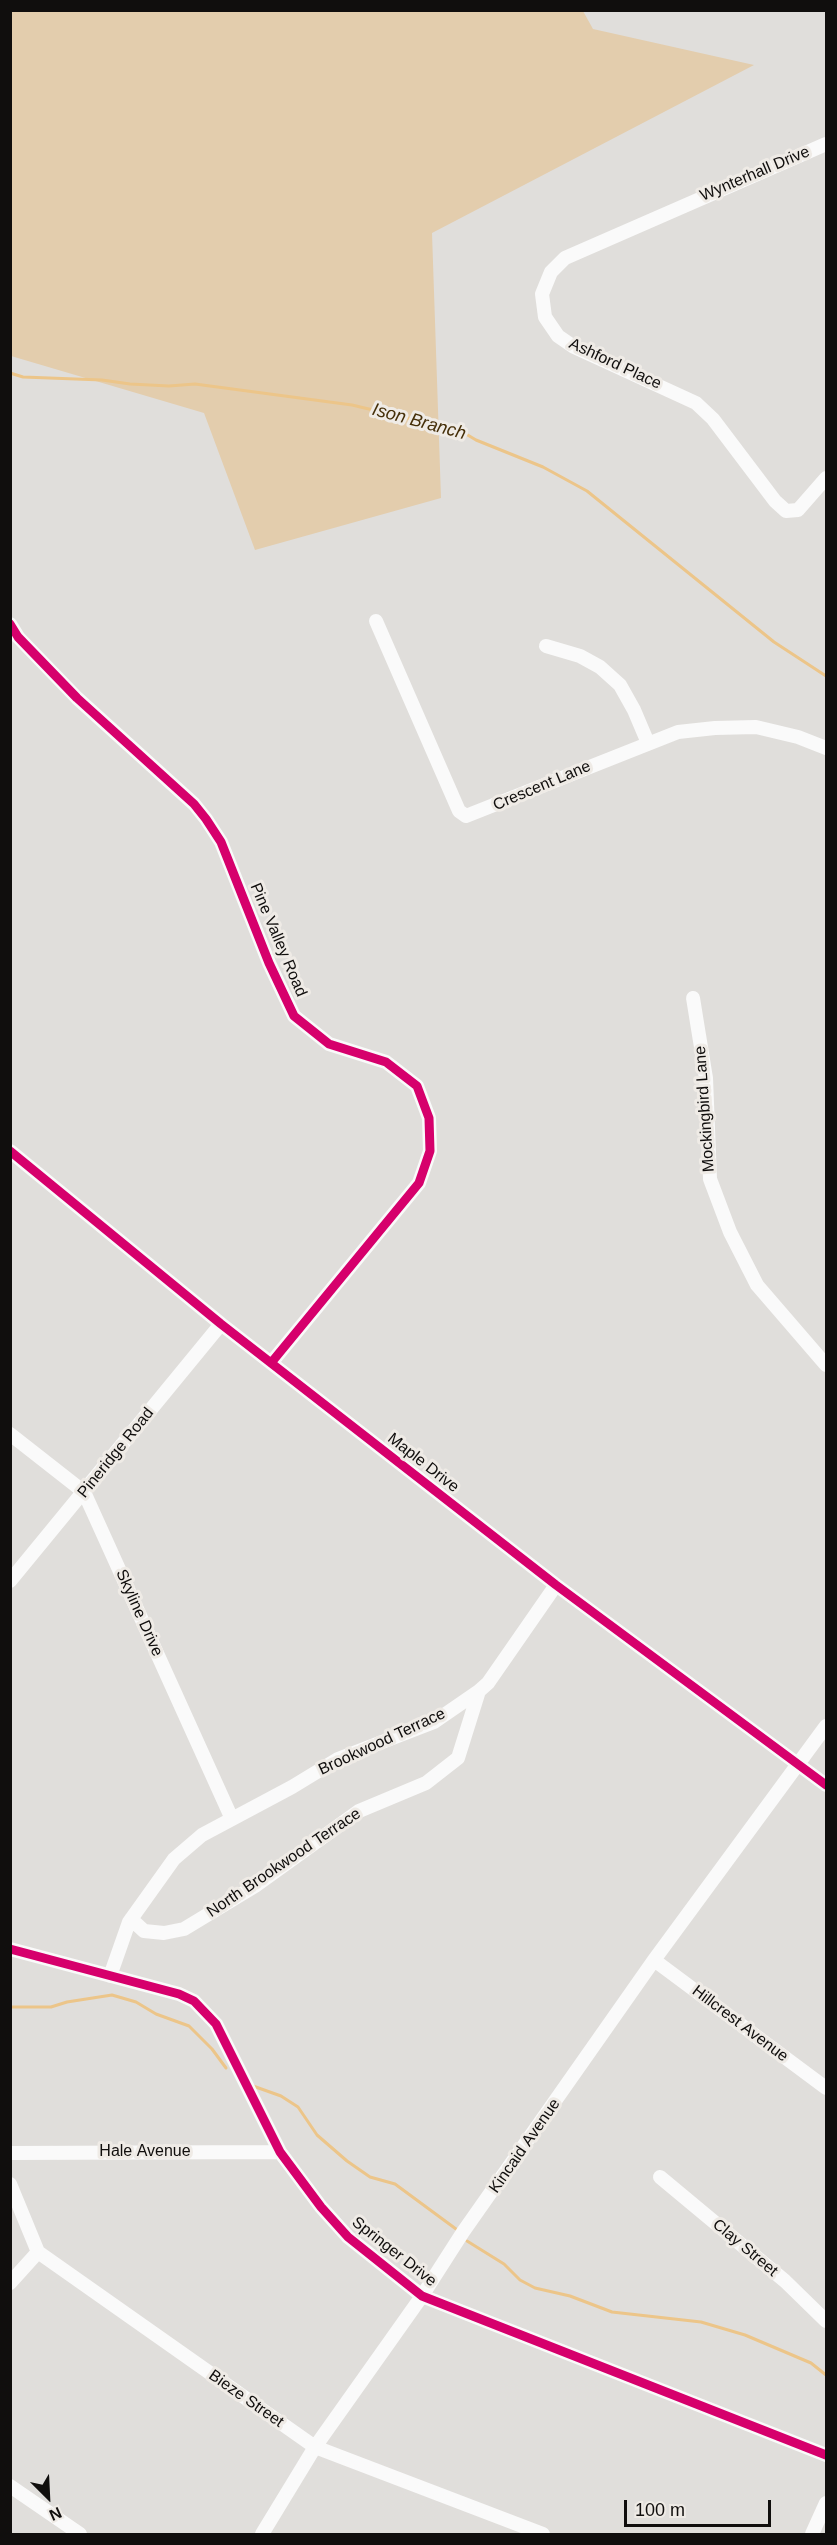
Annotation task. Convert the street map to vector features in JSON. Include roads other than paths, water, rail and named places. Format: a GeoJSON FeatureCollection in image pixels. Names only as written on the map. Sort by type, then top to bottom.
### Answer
{"type":"FeatureCollection","features":[{"type":"Feature","properties":{"kind":"street","name":"Wynterhall Drive"},"geometry":{"type":"LineString","coordinates":[[684,204],[826,144]]}},
{"type":"Feature","properties":{"kind":"street","name":"Ashford Place"},"geometry":{"type":"LineString","coordinates":[[684,204],[578,250],[557,264],[546,281],[542,294],[542,306],[550,327],[574,347],[696,403],[713,418],[775,501],[786,511],[798,510],[826,478]]}},
{"type":"Feature","properties":{"kind":"street","name":"Crescent Lane"},"geometry":{"type":"LineString","coordinates":[[376,621],[459,811],[466,816],[678,732],[756,727],[798,737],[826,748]]}},
{"type":"Feature","properties":{"kind":"street","name":"Pine Valley Road"},"geometry":{"type":"LineString","coordinates":[[10,624],[14,639],[194,804],[206,819],[221,842],[269,963],[294,1016],[329,1044],[386,1062],[417,1086],[429,1118],[430,1151],[419,1183],[271,1363]]}},
{"type":"Feature","properties":{"kind":"street"},"geometry":{"type":"LineString","coordinates":[[546,646],[580,657],[600,667],[620,685],[648,742]]}},
{"type":"Feature","properties":{"kind":"street","name":"Mockingbird Lane"},"geometry":{"type":"LineString","coordinates":[[693,998],[706,1078],[710,1179],[730,1232],[757,1285],[826,1365]]}},
{"type":"Feature","properties":{"kind":"street","name":"Maple Drive"},"geometry":{"type":"LineString","coordinates":[[10,1151],[221,1324],[556,1585],[826,1785]]}},
{"type":"Feature","properties":{"kind":"street","name":"Pineridge Road"},"geometry":{"type":"LineString","coordinates":[[10,1581],[221,1324]]}},
{"type":"Feature","properties":{"kind":"street","name":"Skyline Drive"},"geometry":{"type":"LineString","coordinates":[[10,1434],[84,1492],[232,1820]]}},
{"type":"Feature","properties":{"kind":"street","name":"Brookwood Terrace"},"geometry":{"type":"LineString","coordinates":[[131,1919],[174,1859],[202,1835],[338,1759],[434,1722],[479,1691],[488,1683],[556,1585]]}},
{"type":"Feature","properties":{"kind":"street","name":"North Brookwood Terrace"},"geometry":{"type":"LineString","coordinates":[[131,1919],[144,1931],[164,1933],[184,1929],[255,1886],[359,1812],[426,1783],[458,1758],[479,1691]]}},
{"type":"Feature","properties":{"kind":"street","name":"Kincaid Avenue"},"geometry":{"type":"LineString","coordinates":[[262,2535],[315,2447],[422,2296],[463,2232],[654,1960],[826,1725]]}},
{"type":"Feature","properties":{"kind":"street"},"geometry":{"type":"LineString","coordinates":[[110,1976],[131,1919]]}},
{"type":"Feature","properties":{"kind":"street","name":"Springer Drive"},"geometry":{"type":"LineString","coordinates":[[10,1949],[178,1994],[194,2001],[206,2011],[225,2039],[280,2152],[321,2207],[348,2237],[422,2296],[826,2455]]}},
{"type":"Feature","properties":{"kind":"street","name":"Hillcrest Avenue"},"geometry":{"type":"LineString","coordinates":[[654,1960],[826,2088]]}},
{"type":"Feature","properties":{"kind":"street","name":"Hale Avenue"},"geometry":{"type":"LineString","coordinates":[[10,2153],[280,2152]]}},
{"type":"Feature","properties":{"kind":"street","name":"Clay Street"},"geometry":{"type":"LineString","coordinates":[[660,2177],[785,2281],[826,2321]]}},
{"type":"Feature","properties":{"kind":"street"},"geometry":{"type":"LineString","coordinates":[[10,2184],[38,2252],[10,2283]]}},
{"type":"Feature","properties":{"kind":"street","name":"Bieze Street"},"geometry":{"type":"LineString","coordinates":[[38,2252],[315,2447],[543,2535]]}},
{"type":"Feature","properties":{"kind":"street"},"geometry":{"type":"LineString","coordinates":[[10,2486],[80,2535]]}},
{"type":"Feature","properties":{"kind":"street"},"geometry":{"type":"LineString","coordinates":[[812,2535],[826,2503]]}},
{"type":"Feature","properties":{"kind":"waterway","name":"Ison Branch"},"geometry":{"type":"LineString","coordinates":[[10,373],[23,377],[102,380],[130,384],[169,386],[195,384],[352,405],[461,431],[476,440],[543,467],[587,491],[774,642],[826,676]]}},
{"type":"Feature","properties":{"kind":"waterway"},"geometry":{"type":"LineString","coordinates":[[10,2007],[51,2007],[67,2002],[112,1995],[136,2002],[156,2014],[189,2026],[212,2049],[226,2068]]}},
{"type":"Feature","properties":{"kind":"waterway"},"geometry":{"type":"LineString","coordinates":[[253,2086],[281,2096],[298,2107],[317,2135],[347,2161],[370,2177],[395,2184],[456,2229]]}},
{"type":"Feature","properties":{"kind":"waterway"},"geometry":{"type":"LineString","coordinates":[[467,2241],[504,2264],[520,2280],[535,2288],[570,2296],[612,2312],[701,2322],[745,2335],[811,2363],[826,2375]]}}]}
